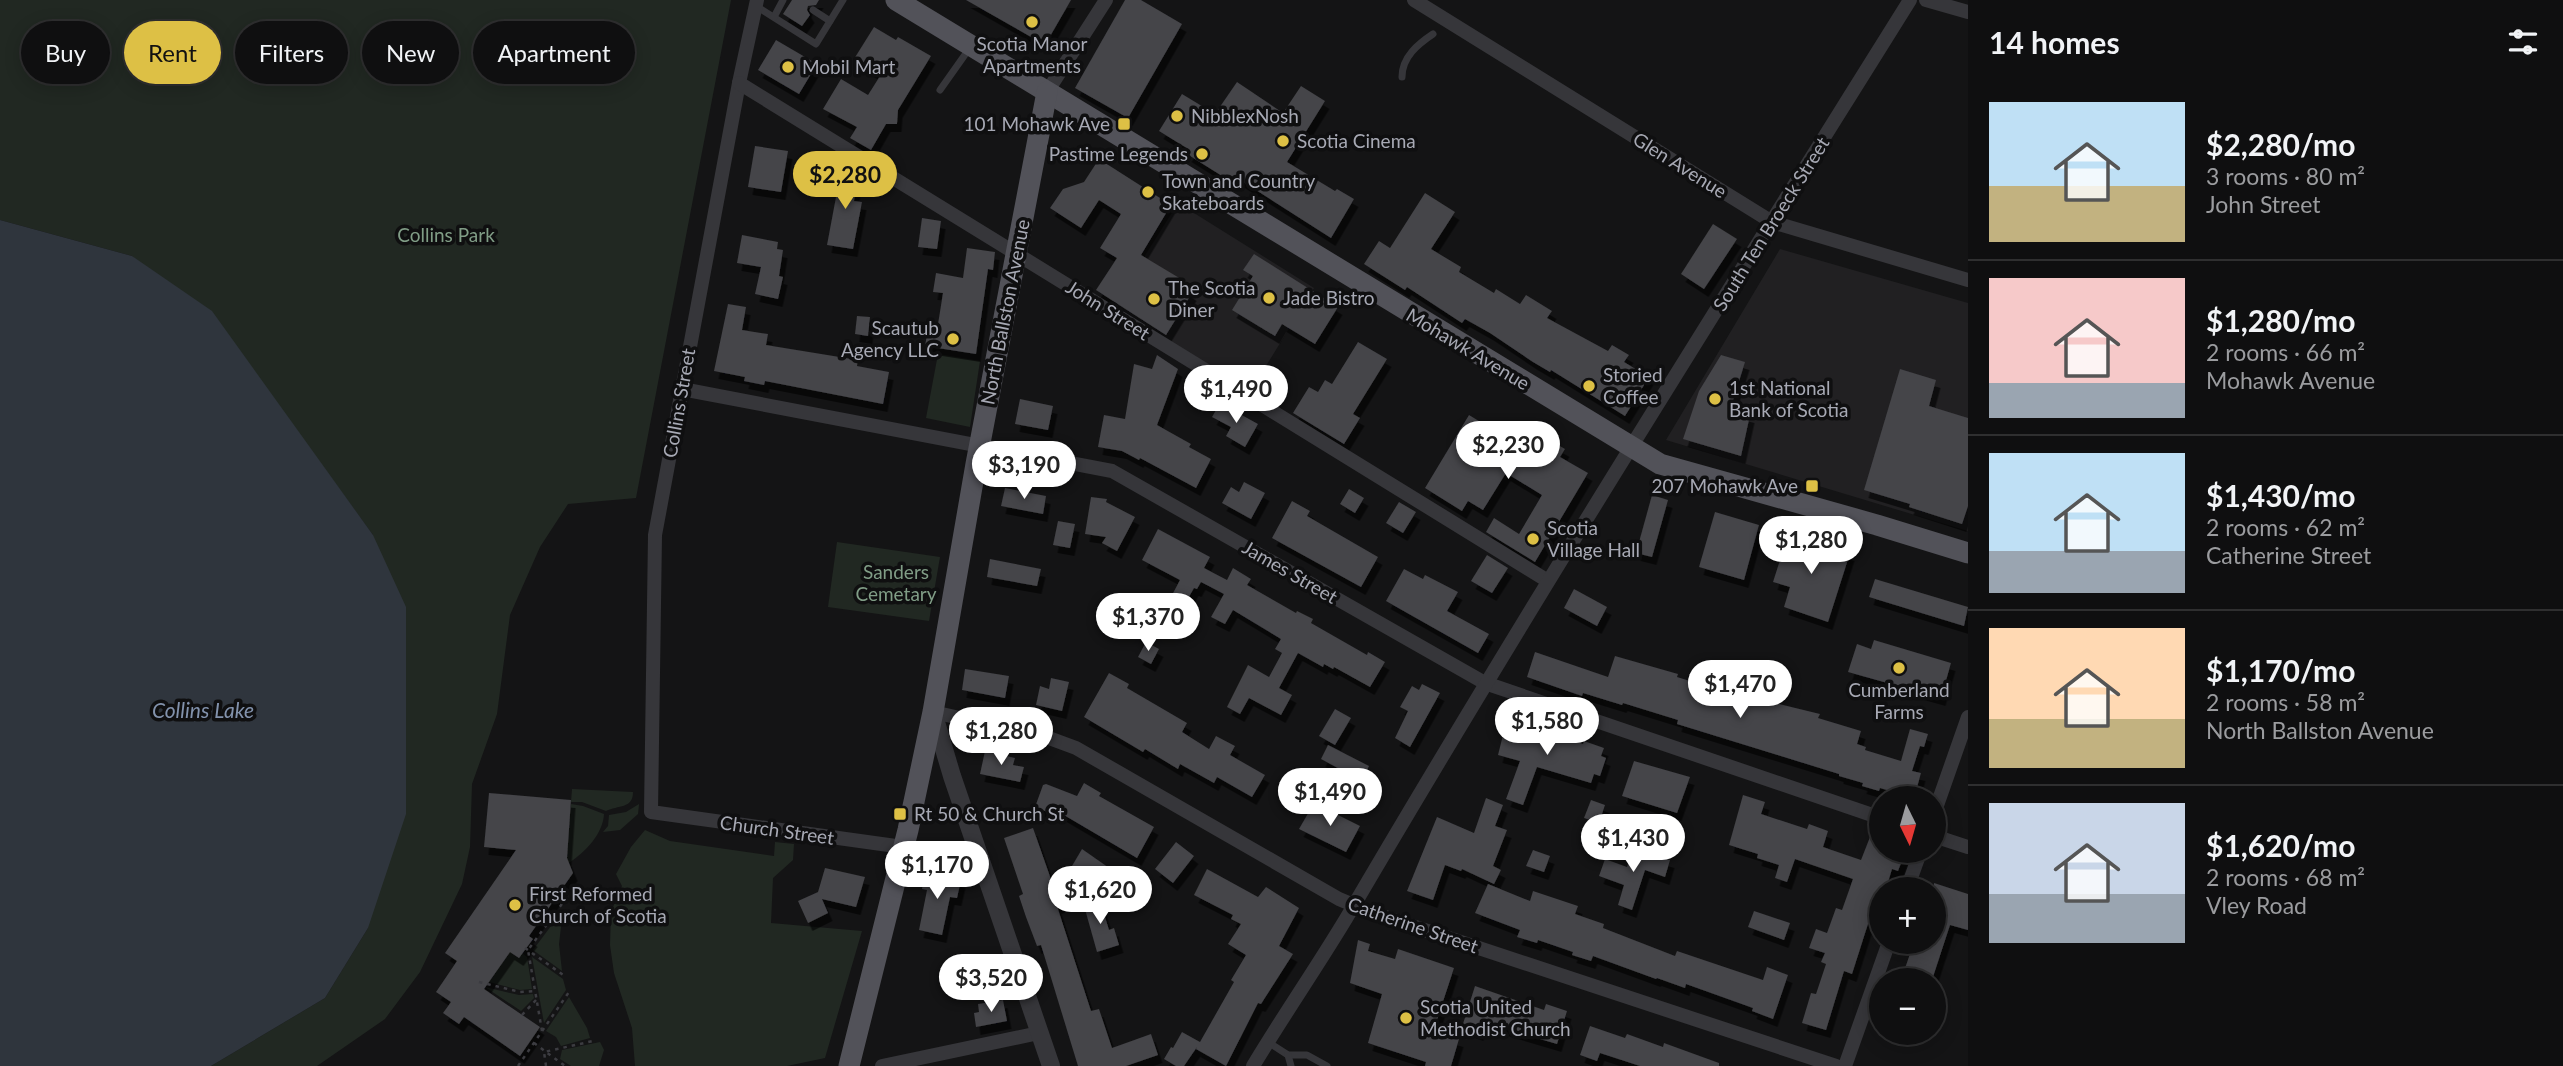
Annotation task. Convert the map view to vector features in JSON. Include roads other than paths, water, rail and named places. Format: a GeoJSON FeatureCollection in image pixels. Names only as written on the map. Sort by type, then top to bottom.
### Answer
{"type":"FeatureCollection","features":[{"type":"Feature","properties":{"kind":"main road","name":"Mohawk Avenue"},"geometry":{"type":"LineString","coordinates":[[896,0],[1660,464],[1968,553]]}},
{"type":"Feature","properties":{"kind":"main road","name":"North Ballston Avenue"},"geometry":{"type":"LineString","coordinates":[[849,1066],[933,712],[1047,92]]}},
{"type":"Feature","properties":{"kind":"street"},"geometry":{"type":"LineString","coordinates":[[1047,92],[1106,0]]}},
{"type":"Feature","properties":{"kind":"street","name":"Glen Avenue"},"geometry":{"type":"LineString","coordinates":[[1414,0],[1772,222],[1968,281]]}},
{"type":"Feature","properties":{"kind":"street","name":"South Ten Broeck Street"},"geometry":{"type":"LineString","coordinates":[[1253,1066],[1353,906],[1485,683],[1569,552],[1910,0]]}},
{"type":"Feature","properties":{"kind":"street"},"geometry":{"type":"LineString","coordinates":[[1926,0],[1968,12]]}},
{"type":"Feature","properties":{"kind":"street","name":"Collins Street"},"geometry":{"type":"LineString","coordinates":[[651,812],[655,535],[739,83],[757,3]]}},
{"type":"Feature","properties":{"kind":"street","name":"John Street"},"geometry":{"type":"LineString","coordinates":[[739,83],[1548,581]]}},
{"type":"Feature","properties":{"kind":"street","name":"James Street"},"geometry":{"type":"LineString","coordinates":[[682,390],[1112,471],[1485,683],[1869,814]]}},
{"type":"Feature","properties":{"kind":"street"},"geometry":{"type":"LineString","coordinates":[[933,712],[952,776],[1051,1066]]}},
{"type":"Feature","properties":{"kind":"street","name":"Catherine Street"},"geometry":{"type":"LineString","coordinates":[[933,712],[1049,738],[1076,748],[1353,906],[1836,1066]]}},
{"type":"Feature","properties":{"kind":"street"},"geometry":{"type":"LineString","coordinates":[[1944,786],[1968,717]]}},
{"type":"Feature","properties":{"kind":"street","name":"Church Street"},"geometry":{"type":"LineString","coordinates":[[651,812],[903,847]]}},
{"type":"Feature","properties":{"kind":"street"},"geometry":{"type":"LineString","coordinates":[[1946,840],[1968,847]]}},
{"type":"Feature","properties":{"kind":"street"},"geometry":{"type":"LineString","coordinates":[[1844,1066],[1885,954]]}},
{"type":"Feature","properties":{"kind":"street"},"geometry":{"type":"LineString","coordinates":[[882,1066],[911,1063],[1040,1033]]}},
{"type":"Feature","properties":{"kind":"lane"},"geometry":{"type":"LineString","coordinates":[[774,17],[783,0]]}},
{"type":"Feature","properties":{"kind":"lane"},"geometry":{"type":"LineString","coordinates":[[757,3],[816,44],[840,1]]}},
{"type":"Feature","properties":{"kind":"lane"},"geometry":{"type":"LineString","coordinates":[[813,10],[830,21]]}},
{"type":"Feature","properties":{"kind":"lane"},"geometry":{"type":"LineString","coordinates":[[1402,77],[1402,66],[1417,44],[1433,34]]}},
{"type":"Feature","properties":{"kind":"lane"},"geometry":{"type":"LineString","coordinates":[[940,90],[971,45]]}},
{"type":"Feature","properties":{"kind":"lane"},"geometry":{"type":"LineString","coordinates":[[1267,1042],[1288,1055],[1307,1055],[1327,1066]]}},
{"type":"Feature","properties":{"kind":"lane"},"geometry":{"type":"LineString","coordinates":[[1288,1055],[1291,1066]]}},
{"type":"Feature","properties":{"kind":"water","name":"Collins Lake"},"geometry":{"type":"Polygon","coordinates":[[[0,220],[132,256],[212,311],[373,535],[406,607],[406,814],[368,928],[325,998],[211,1066],[0,1066],[0,220]]]}},
{"type":"Feature","properties":{"kind":"place","name":"Scotia Manor Apartments"},"geometry":{"type":"Point","coordinates":[1032,22]}},
{"type":"Feature","properties":{"kind":"place","name":"Mobil Mart"},"geometry":{"type":"Point","coordinates":[788,67]}},
{"type":"Feature","properties":{"kind":"place","name":"NibblexNosh"},"geometry":{"type":"Point","coordinates":[1177,116]}},
{"type":"Feature","properties":{"kind":"place","name":"101 Mohawk Ave"},"geometry":{"type":"Point","coordinates":[1124,124]}},
{"type":"Feature","properties":{"kind":"place","name":"Scotia Cinema"},"geometry":{"type":"Point","coordinates":[1283,141]}},
{"type":"Feature","properties":{"kind":"place","name":"Pastime Legends"},"geometry":{"type":"Point","coordinates":[1202,154]}},
{"type":"Feature","properties":{"kind":"place","name":"Town and Country Skateboards"},"geometry":{"type":"Point","coordinates":[1148,192]}},
{"type":"Feature","properties":{"kind":"place","name":"Jade Bistro"},"geometry":{"type":"Point","coordinates":[1269,298]}},
{"type":"Feature","properties":{"kind":"place","name":"The Scotia Diner"},"geometry":{"type":"Point","coordinates":[1154,299]}},
{"type":"Feature","properties":{"kind":"place","name":"Scautub Agency LLC"},"geometry":{"type":"Point","coordinates":[953,339]}},
{"type":"Feature","properties":{"kind":"place","name":"Storied Coffee"},"geometry":{"type":"Point","coordinates":[1589,386]}},
{"type":"Feature","properties":{"kind":"place","name":"1st National Bank of Scotia"},"geometry":{"type":"Point","coordinates":[1715,399]}},
{"type":"Feature","properties":{"kind":"place","name":"207 Mohawk Ave"},"geometry":{"type":"Point","coordinates":[1812,486]}},
{"type":"Feature","properties":{"kind":"place","name":"Scotia Village Hall"},"geometry":{"type":"Point","coordinates":[1533,539]}},
{"type":"Feature","properties":{"kind":"place","name":"Cumberland Farms"},"geometry":{"type":"Point","coordinates":[1899,668]}},
{"type":"Feature","properties":{"kind":"place","name":"Rt 50 & Church St"},"geometry":{"type":"Point","coordinates":[900,814]}},
{"type":"Feature","properties":{"kind":"place","name":"First Reformed Church of Scotia"},"geometry":{"type":"Point","coordinates":[515,905]}},
{"type":"Feature","properties":{"kind":"place","name":"Scotia United Methodist Church"},"geometry":{"type":"Point","coordinates":[1406,1018]}},
{"type":"Feature","properties":{"kind":"park label","name":"Collins Park"},"geometry":{"type":"Point","coordinates":[446,235]}},
{"type":"Feature","properties":{"kind":"park label","name":"Sanders Cemetary"},"geometry":{"type":"Point","coordinates":[896,583]}}]}
